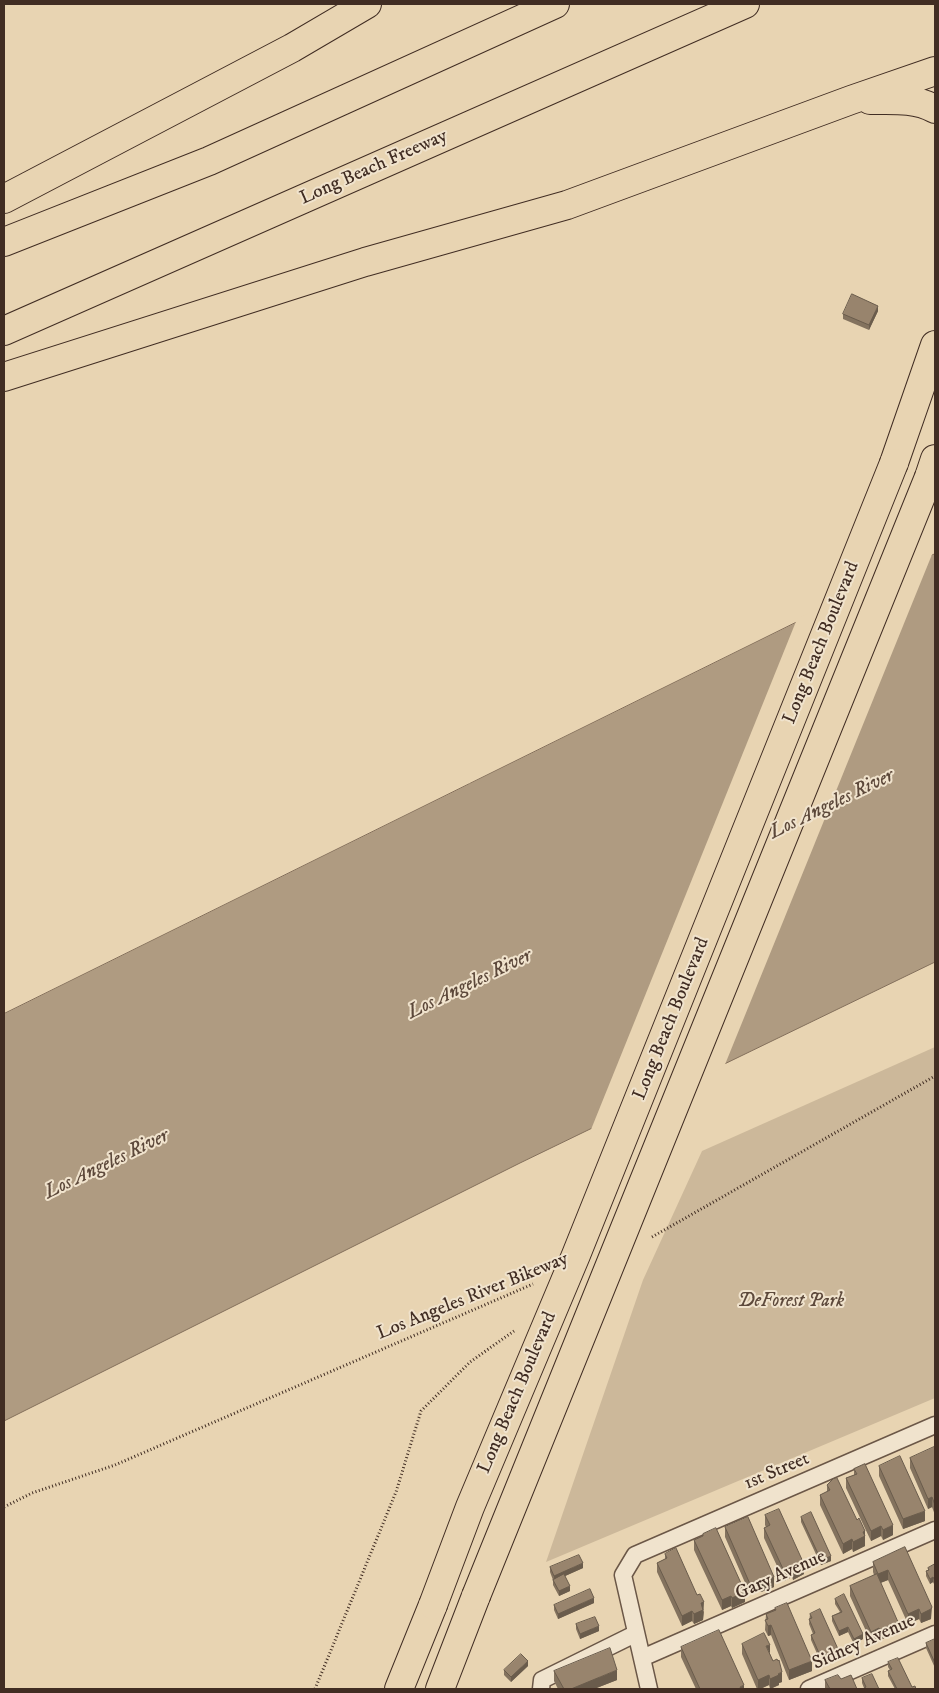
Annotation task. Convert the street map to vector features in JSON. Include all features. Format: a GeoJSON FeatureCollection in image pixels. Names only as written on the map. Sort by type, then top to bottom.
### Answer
{"type":"FeatureCollection","features":[{"type":"Feature","properties":{"kind":"main road"},"geometry":{"type":"LineString","coordinates":[[4,199],[292,48],[367,4]]}},
{"type":"Feature","properties":{"kind":"main road"},"geometry":{"type":"LineString","coordinates":[[4,242],[209,161],[555,4]]}},
{"type":"Feature","properties":{"kind":"main road","name":"Long Beach Freeway"},"geometry":{"type":"LineString","coordinates":[[4,332],[745,4]]}},
{"type":"Feature","properties":{"kind":"main road"},"geometry":{"type":"LineString","coordinates":[[4,377],[364,262],[567,205],[935,71]]}},
{"type":"Feature","properties":{"kind":"main road"},"geometry":{"type":"LineString","coordinates":[[851,100],[899,100],[925,104],[935,109]]}},
{"type":"Feature","properties":{"kind":"main road","name":"Long Beach Boulevard"},"geometry":{"type":"LineString","coordinates":[[399,1689],[470,1507],[591,1218],[894,463],[935,345]]}},
{"type":"Feature","properties":{"kind":"main road","name":"Long Beach Boulevard"},"geometry":{"type":"LineString","coordinates":[[440,1689],[932,468]]}},
{"type":"Feature","properties":{"kind":"lane","name":"1st Street"},"geometry":{"type":"LineString","coordinates":[[635,1634],[623,1575],[635,1555],[935,1425]]}},
{"type":"Feature","properties":{"kind":"lane","name":"Gary Avenue"},"geometry":{"type":"LineString","coordinates":[[642,1658],[935,1530]]}},
{"type":"Feature","properties":{"kind":"lane"},"geometry":{"type":"LineString","coordinates":[[542,1689],[542,1680],[635,1634],[648,1689]]}},
{"type":"Feature","properties":{"kind":"lane","name":"Sidney Avenue"},"geometry":{"type":"LineString","coordinates":[[809,1689],[935,1634]]}},
{"type":"Feature","properties":{"kind":"path"},"geometry":{"type":"LineString","coordinates":[[646,1240],[935,1076]]}},
{"type":"Feature","properties":{"kind":"path","name":"Los Angeles River Bikeway"},"geometry":{"type":"LineString","coordinates":[[4,1507],[32,1493],[115,1465],[536,1283]]}},
{"type":"Feature","properties":{"kind":"path"},"geometry":{"type":"LineString","coordinates":[[315,1689],[396,1492],[421,1411],[470,1362],[518,1329]]}},
{"type":"Feature","properties":{"kind":"green space","name":"DeForest Park"},"geometry":{"type":"Polygon","coordinates":[[[935,1047],[935,1398],[546,1562],[643,1280],[702,1151],[935,1047]]]}},
{"type":"Feature","properties":{"kind":"water","name":"Los Angeles River"},"geometry":{"type":"Polygon","coordinates":[[[935,554],[935,962],[520,1163],[4,1421],[4,1014],[935,554]]]}},
{"type":"Feature","properties":{"kind":"pier"},"geometry":{"type":"Polygon","coordinates":[[[933,552],[724,1067],[590,1132],[797,619],[933,552]]]}},
{"type":"Feature","properties":{"kind":"building"},"geometry":{"type":"Polygon","coordinates":[[[852,294],[878,306],[869,325],[843,314],[852,294]]]}},
{"type":"Feature","properties":{"kind":"building"},"geometry":{"type":"Polygon","coordinates":[[[934,1447],[935,1505],[932,1497],[928,1499],[910,1458],[934,1447]]]}},
{"type":"Feature","properties":{"kind":"building"},"geometry":{"type":"Polygon","coordinates":[[[900,1456],[925,1511],[903,1519],[879,1466],[900,1456]]]}},
{"type":"Feature","properties":{"kind":"building"},"geometry":{"type":"Polygon","coordinates":[[[865,1464],[893,1525],[883,1530],[881,1526],[871,1531],[846,1478],[857,1474],[854,1469],[865,1464]]]}},
{"type":"Feature","properties":{"kind":"building"},"geometry":{"type":"Polygon","coordinates":[[[837,1478],[857,1520],[859,1518],[865,1531],[863,1532],[865,1536],[853,1542],[852,1539],[843,1544],[820,1495],[830,1490],[827,1485],[837,1478]]]}},
{"type":"Feature","properties":{"kind":"building"},"geometry":{"type":"Polygon","coordinates":[[[779,1509],[804,1564],[793,1570],[792,1567],[784,1571],[764,1528],[770,1525],[765,1515],[779,1509]]]}},
{"type":"Feature","properties":{"kind":"building"},"geometry":{"type":"Polygon","coordinates":[[[811,1512],[831,1556],[821,1560],[801,1517],[811,1512]]]}},
{"type":"Feature","properties":{"kind":"building"},"geometry":{"type":"Polygon","coordinates":[[[748,1517],[774,1577],[750,1584],[725,1527],[748,1517]]]}},
{"type":"Feature","properties":{"kind":"building"},"geometry":{"type":"Polygon","coordinates":[[[716,1528],[745,1592],[722,1600],[694,1540],[716,1528]]]}},
{"type":"Feature","properties":{"kind":"building"},"geometry":{"type":"Polygon","coordinates":[[[905,1547],[932,1607],[921,1614],[919,1609],[908,1614],[888,1570],[878,1574],[873,1562],[905,1547]]]}},
{"type":"Feature","properties":{"kind":"building"},"geometry":{"type":"Polygon","coordinates":[[[676,1548],[697,1595],[700,1594],[704,1602],[701,1603],[703,1610],[694,1614],[692,1611],[682,1616],[657,1563],[667,1558],[665,1554],[676,1548]]]}},
{"type":"Feature","properties":{"kind":"building"},"geometry":{"type":"Polygon","coordinates":[[[579,1555],[583,1563],[554,1576],[550,1567],[579,1555]]]}},
{"type":"Feature","properties":{"kind":"building"},"geometry":{"type":"Polygon","coordinates":[[[935,1564],[935,1581],[933,1577],[930,1579],[926,1571],[935,1564]]]}},
{"type":"Feature","properties":{"kind":"building"},"geometry":{"type":"Polygon","coordinates":[[[564,1574],[570,1586],[559,1591],[553,1580],[564,1574]]]}},
{"type":"Feature","properties":{"kind":"building"},"geometry":{"type":"Polygon","coordinates":[[[877,1574],[898,1622],[871,1632],[850,1586],[877,1574]]]}},
{"type":"Feature","properties":{"kind":"building"},"geometry":{"type":"Polygon","coordinates":[[[590,1589],[594,1598],[558,1614],[554,1605],[590,1589]]]}},
{"type":"Feature","properties":{"kind":"building"},"geometry":{"type":"Polygon","coordinates":[[[844,1594],[863,1634],[854,1639],[848,1627],[839,1631],[832,1616],[842,1612],[835,1599],[844,1594]]]}},
{"type":"Feature","properties":{"kind":"building"},"geometry":{"type":"Polygon","coordinates":[[[787,1603],[812,1661],[789,1670],[771,1625],[768,1626],[765,1620],[768,1619],[766,1614],[787,1603]]]}},
{"type":"Feature","properties":{"kind":"building"},"geometry":{"type":"Polygon","coordinates":[[[820,1609],[838,1649],[825,1655],[823,1651],[819,1653],[811,1635],[815,1633],[809,1619],[812,1618],[810,1614],[820,1609]]]}},
{"type":"Feature","properties":{"kind":"building"},"geometry":{"type":"Polygon","coordinates":[[[595,1617],[599,1626],[580,1634],[576,1624],[595,1617]]]}},
{"type":"Feature","properties":{"kind":"building"},"geometry":{"type":"Polygon","coordinates":[[[719,1630],[744,1685],[740,1687],[741,1689],[700,1689],[681,1647],[719,1630]]]}},
{"type":"Feature","properties":{"kind":"building"},"geometry":{"type":"Polygon","coordinates":[[[764,1633],[770,1645],[766,1646],[773,1661],[779,1660],[782,1672],[770,1679],[769,1675],[758,1680],[742,1644],[764,1633]]]}},
{"type":"Feature","properties":{"kind":"building"},"geometry":{"type":"Polygon","coordinates":[[[935,1639],[935,1663],[926,1643],[935,1639]]]}},
{"type":"Feature","properties":{"kind":"building"},"geometry":{"type":"Polygon","coordinates":[[[610,1648],[617,1670],[571,1689],[564,1689],[554,1671],[610,1648]]]}},
{"type":"Feature","properties":{"kind":"building"},"geometry":{"type":"Polygon","coordinates":[[[521,1654],[528,1661],[511,1677],[504,1670],[521,1654]]]}},
{"type":"Feature","properties":{"kind":"building"},"geometry":{"type":"Polygon","coordinates":[[[898,1658],[912,1687],[915,1686],[916,1689],[897,1689],[888,1671],[892,1669],[888,1662],[898,1658]]]}},
{"type":"Feature","properties":{"kind":"building"},"geometry":{"type":"Polygon","coordinates":[[[872,1674],[879,1689],[863,1689],[866,1687],[862,1678],[872,1674]]]}},
{"type":"Feature","properties":{"kind":"building"},"geometry":{"type":"Polygon","coordinates":[[[838,1675],[841,1679],[851,1675],[857,1689],[830,1689],[825,1680],[838,1675]]]}}]}
